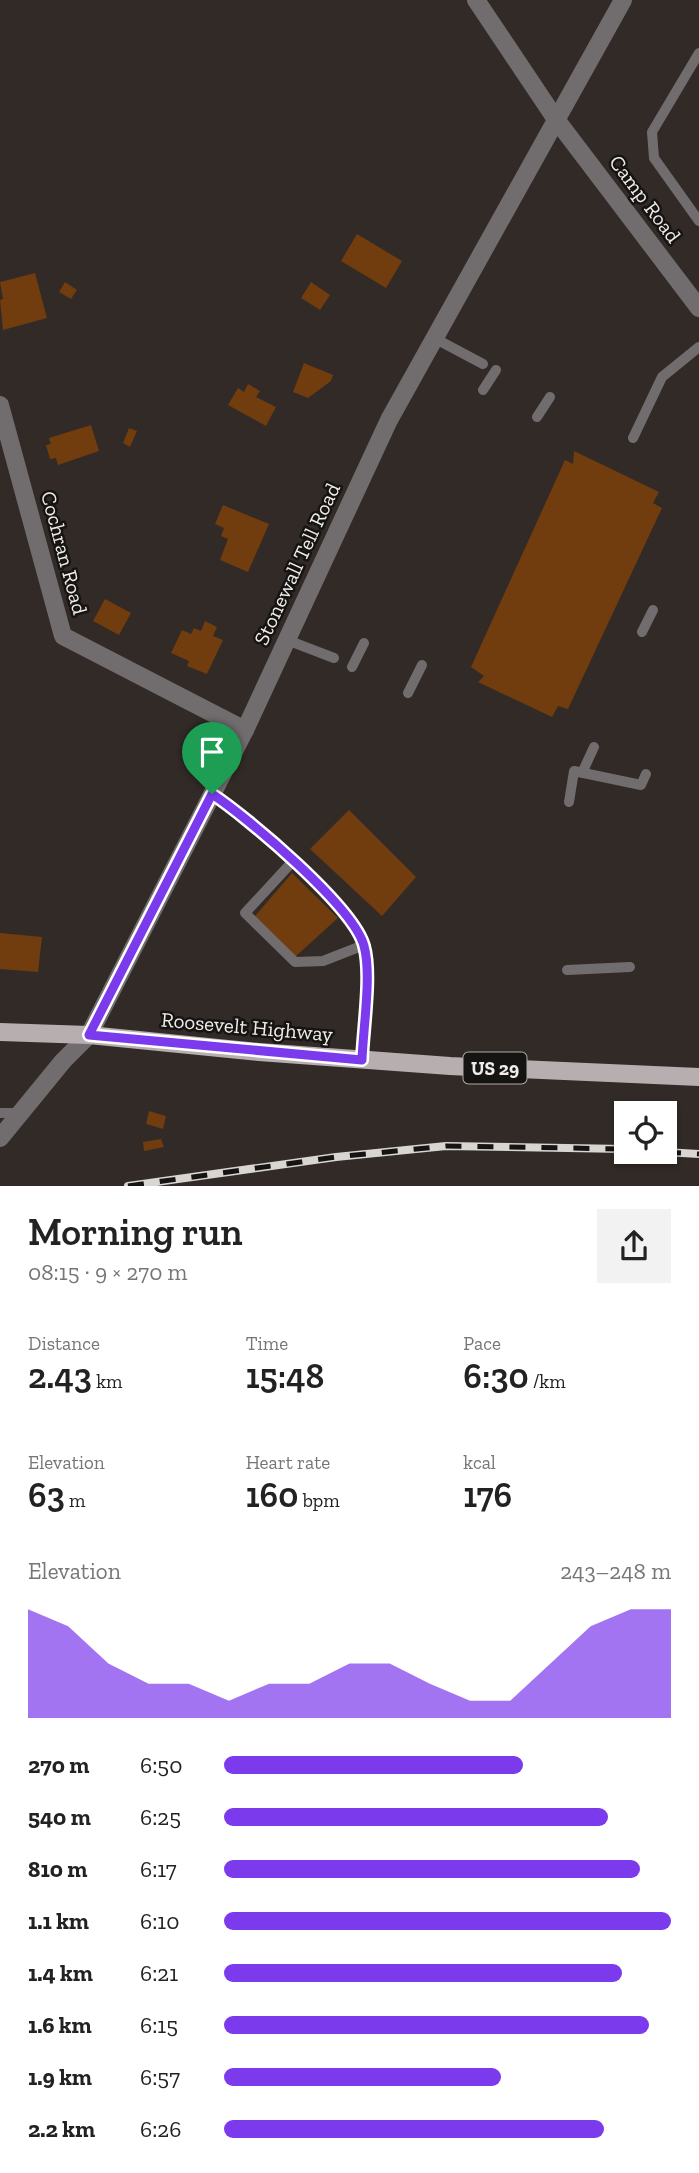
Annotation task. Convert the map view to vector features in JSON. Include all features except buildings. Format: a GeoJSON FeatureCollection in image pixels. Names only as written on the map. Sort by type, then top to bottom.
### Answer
{"type":"FeatureCollection","features":[{"type":"Feature","properties":{"kind":"main road","name":"Roosevelt Highway"},"geometry":{"type":"LineString","coordinates":[[0,1032],[89,1035],[362,1060],[699,1077]]}},
{"type":"Feature","properties":{"kind":"street","name":"Camp Road"},"geometry":{"type":"LineString","coordinates":[[476,0],[555,118],[699,308]]}},
{"type":"Feature","properties":{"kind":"street","name":"Stonewall Tell Road"},"geometry":{"type":"LineString","coordinates":[[0,1138],[63,1060],[89,1035],[246,730],[389,420],[623,0]]}},
{"type":"Feature","properties":{"kind":"street","name":"Cochran Road"},"geometry":{"type":"LineString","coordinates":[[0,405],[63,636],[246,730]]}},
{"type":"Feature","properties":{"kind":"lane"},"geometry":{"type":"LineString","coordinates":[[699,53],[652,132],[654,158],[699,221]]}},
{"type":"Feature","properties":{"kind":"lane"},"geometry":{"type":"LineString","coordinates":[[434,338],[483,364]]}},
{"type":"Feature","properties":{"kind":"lane"},"geometry":{"type":"LineString","coordinates":[[633,438],[662,377],[699,347]]}},
{"type":"Feature","properties":{"kind":"lane"},"geometry":{"type":"LineString","coordinates":[[483,390],[496,370]]}},
{"type":"Feature","properties":{"kind":"lane"},"geometry":{"type":"LineString","coordinates":[[537,418],[550,397]]}},
{"type":"Feature","properties":{"kind":"lane"},"geometry":{"type":"LineString","coordinates":[[642,632],[653,610]]}},
{"type":"Feature","properties":{"kind":"lane"},"geometry":{"type":"LineString","coordinates":[[287,640],[334,658]]}},
{"type":"Feature","properties":{"kind":"lane"},"geometry":{"type":"LineString","coordinates":[[352,667],[365,643]]}},
{"type":"Feature","properties":{"kind":"lane"},"geometry":{"type":"LineString","coordinates":[[408,693],[422,666]]}},
{"type":"Feature","properties":{"kind":"lane"},"geometry":{"type":"LineString","coordinates":[[582,773],[594,747]]}},
{"type":"Feature","properties":{"kind":"lane"},"geometry":{"type":"LineString","coordinates":[[569,802],[574,771],[641,785],[646,774]]}},
{"type":"Feature","properties":{"kind":"lane"},"geometry":{"type":"LineString","coordinates":[[212,794],[237,810],[294,860],[349,921],[364,945],[366,978],[362,1060]]}},
{"type":"Feature","properties":{"kind":"lane"},"geometry":{"type":"LineString","coordinates":[[294,860],[244,913],[295,962],[323,961],[364,945]]}},
{"type":"Feature","properties":{"kind":"lane"},"geometry":{"type":"LineString","coordinates":[[567,970],[630,967]]}},
{"type":"Feature","properties":{"kind":"lane"},"geometry":{"type":"LineString","coordinates":[[0,1113],[20,1113]]}},
{"type":"Feature","properties":{"kind":"railway"},"geometry":{"type":"LineString","coordinates":[[128,1186],[336,1157],[446,1146],[614,1149]]}},
{"type":"Feature","properties":{"kind":"railway"},"geometry":{"type":"LineString","coordinates":[[677,1153],[699,1154]]}},
{"type":"Feature","properties":{"kind":"route"},"geometry":{"type":"LineString","coordinates":[[212,794],[237,810],[294,860],[349,921],[364,945],[366,978],[362,1060],[89,1035],[212,794]]}}]}
